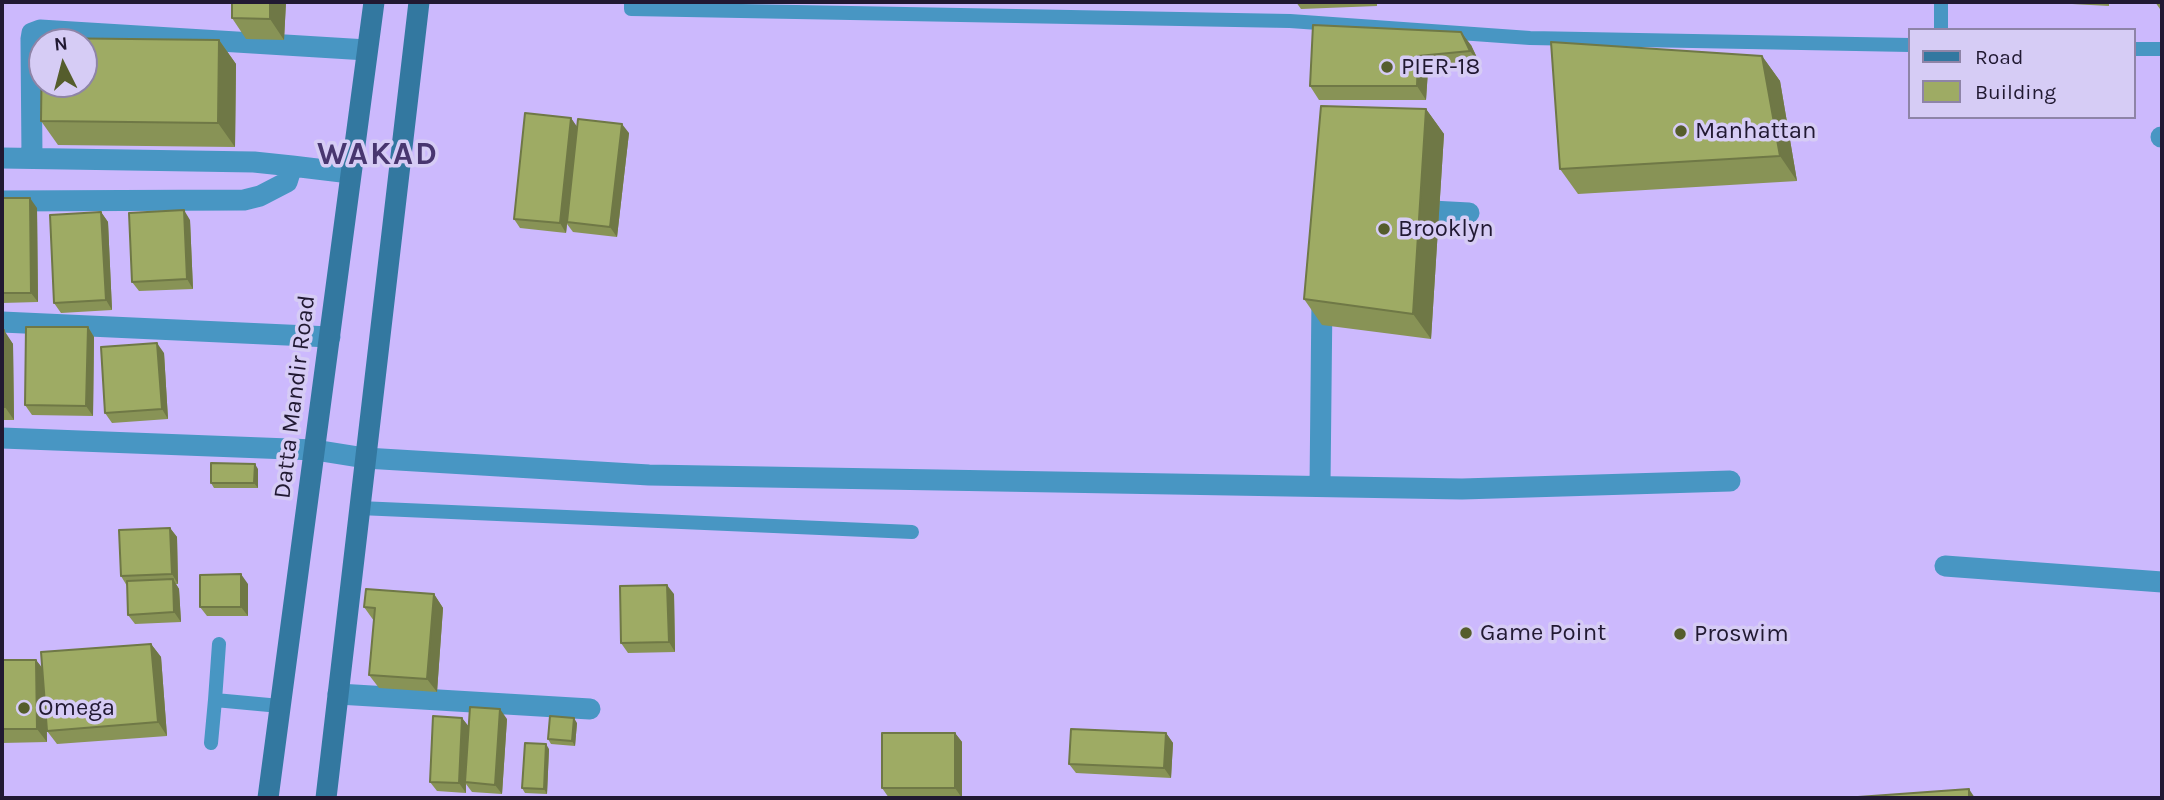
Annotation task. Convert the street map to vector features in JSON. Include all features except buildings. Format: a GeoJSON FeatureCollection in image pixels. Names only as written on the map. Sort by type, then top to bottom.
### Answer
{"type":"FeatureCollection","features":[{"type":"Feature","properties":{"kind":"main road","name":"Datta Mandir Road"},"geometry":{"type":"LineString","coordinates":[[268,798],[374,2]]}},
{"type":"Feature","properties":{"kind":"main road"},"geometry":{"type":"LineString","coordinates":[[326,798],[419,2]]}},
{"type":"Feature","properties":{"kind":"street"},"geometry":{"type":"LineString","coordinates":[[32,158],[31,39],[32,33],[40,30],[367,50]]}},
{"type":"Feature","properties":{"kind":"street"},"geometry":{"type":"LineString","coordinates":[[2,158],[244,162],[350,173]]}},
{"type":"Feature","properties":{"kind":"street"},"geometry":{"type":"LineString","coordinates":[[2,201],[244,200],[260,197],[287,182],[292,166]]}},
{"type":"Feature","properties":{"kind":"street"},"geometry":{"type":"LineString","coordinates":[[1390,209],[1469,213]]}},
{"type":"Feature","properties":{"kind":"street"},"geometry":{"type":"LineString","coordinates":[[1320,486],[1322,272]]}},
{"type":"Feature","properties":{"kind":"street"},"geometry":{"type":"LineString","coordinates":[[2,322],[330,337]]}},
{"type":"Feature","properties":{"kind":"street"},"geometry":{"type":"LineString","coordinates":[[2,439],[315,450],[365,458],[649,475],[1462,489],[1730,481]]}},
{"type":"Feature","properties":{"kind":"street"},"geometry":{"type":"LineString","coordinates":[[1945,566],[2162,582]]}},
{"type":"Feature","properties":{"kind":"street"},"geometry":{"type":"LineString","coordinates":[[338,694],[590,709]]}},
{"type":"Feature","properties":{"kind":"lane"},"geometry":{"type":"LineString","coordinates":[[631,2],[631,9],[1290,21],[1530,38],[1909,45]]}},
{"type":"Feature","properties":{"kind":"lane"},"geometry":{"type":"LineString","coordinates":[[1941,2],[1941,28]]}},
{"type":"Feature","properties":{"kind":"lane"},"geometry":{"type":"LineString","coordinates":[[2136,49],[2162,49]]}},
{"type":"Feature","properties":{"kind":"lane"},"geometry":{"type":"LineString","coordinates":[[359,508],[912,532]]}},
{"type":"Feature","properties":{"kind":"lane"},"geometry":{"type":"LineString","coordinates":[[211,743],[219,644]]}},
{"type":"Feature","properties":{"kind":"lane"},"geometry":{"type":"LineString","coordinates":[[215,700],[280,706]]}},
{"type":"Feature","properties":{"kind":"place","name":"PIER-18"},"geometry":{"type":"Point","coordinates":[1387,67]}},
{"type":"Feature","properties":{"kind":"place","name":"Manhattan"},"geometry":{"type":"Point","coordinates":[1681,131]}},
{"type":"Feature","properties":{"kind":"place","name":"Brooklyn"},"geometry":{"type":"Point","coordinates":[1384,229]}},
{"type":"Feature","properties":{"kind":"place","name":"Game Point"},"geometry":{"type":"Point","coordinates":[1466,633]}},
{"type":"Feature","properties":{"kind":"place","name":"Proswim"},"geometry":{"type":"Point","coordinates":[1680,634]}},
{"type":"Feature","properties":{"kind":"place","name":"Omega"},"geometry":{"type":"Point","coordinates":[24,708]}},
{"type":"Feature","properties":{"kind":"district","name":"WAKAD"},"geometry":{"type":"Point","coordinates":[378,155]}}]}
